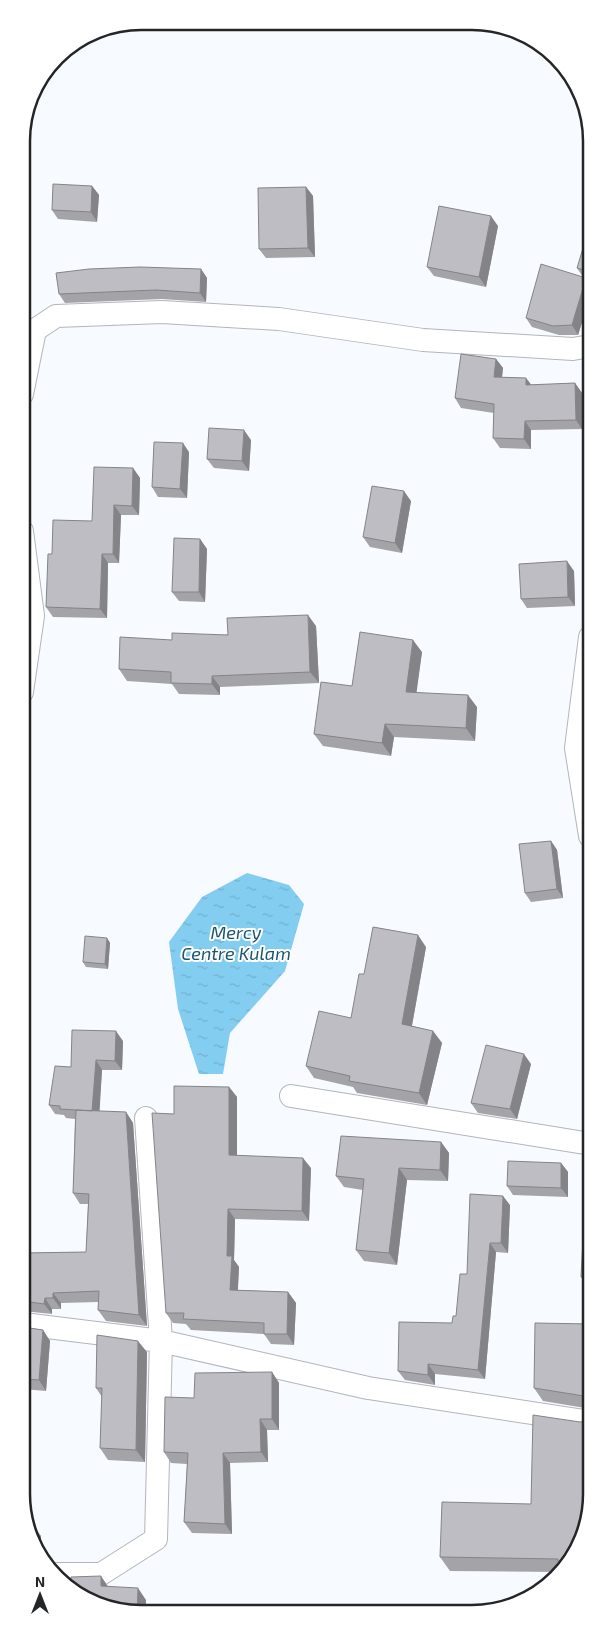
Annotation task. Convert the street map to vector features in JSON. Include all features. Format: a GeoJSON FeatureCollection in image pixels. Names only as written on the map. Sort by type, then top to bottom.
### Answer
{"type":"FeatureCollection","features":[{"type":"Feature","properties":{"kind":"street"},"geometry":{"type":"LineString","coordinates":[[30,355],[35,330],[56,316],[162,312],[279,319],[423,340],[573,349],[583,347]]}},
{"type":"Feature","properties":{"kind":"street"},"geometry":{"type":"LineString","coordinates":[[30,593],[33,616],[30,637]]}},
{"type":"Feature","properties":{"kind":"street"},"geometry":{"type":"LineString","coordinates":[[583,692],[576,748],[583,792]]}},
{"type":"Feature","properties":{"kind":"street"},"geometry":{"type":"LineString","coordinates":[[291,1096],[583,1143]]}},
{"type":"Feature","properties":{"kind":"street"},"geometry":{"type":"LineString","coordinates":[[65,1574],[101,1574],[156,1539],[161,1341],[146,1118]]}},
{"type":"Feature","properties":{"kind":"street"},"geometry":{"type":"LineString","coordinates":[[30,1325],[161,1341],[368,1388],[583,1421]]}},
{"type":"Feature","properties":{"kind":"water","name":"Mercy Centre Kulam"},"geometry":{"type":"Polygon","coordinates":[[[247,873],[289,885],[304,904],[285,971],[230,1033],[223,1074],[199,1074],[178,1009],[169,942],[202,897],[247,873]]]}},
{"type":"Feature","properties":{"kind":"building"},"geometry":{"type":"Polygon","coordinates":[[[53,184],[92,186],[91,212],[52,210],[53,184]]]}},
{"type":"Feature","properties":{"kind":"building"},"geometry":{"type":"Polygon","coordinates":[[[306,187],[308,248],[259,249],[258,188],[306,187]]]}},
{"type":"Feature","properties":{"kind":"building"},"geometry":{"type":"Polygon","coordinates":[[[439,206],[491,216],[479,277],[427,267],[439,206]]]}},
{"type":"Feature","properties":{"kind":"building"},"geometry":{"type":"Polygon","coordinates":[[[583,248],[583,270],[577,268],[583,248]]]}},
{"type":"Feature","properties":{"kind":"building"},"geometry":{"type":"Polygon","coordinates":[[[541,264],[583,277],[583,288],[572,325],[553,326],[526,318],[541,264]]]}},
{"type":"Feature","properties":{"kind":"building"},"geometry":{"type":"Polygon","coordinates":[[[140,267],[201,269],[200,293],[156,290],[59,294],[56,273],[89,269],[140,267]]]}},
{"type":"Feature","properties":{"kind":"building"},"geometry":{"type":"Polygon","coordinates":[[[461,354],[496,359],[494,377],[526,378],[526,385],[575,383],[576,420],[525,421],[524,439],[493,438],[494,404],[455,398],[461,354]]]}},
{"type":"Feature","properties":{"kind":"building"},"geometry":{"type":"Polygon","coordinates":[[[209,428],[244,430],[242,461],[207,459],[209,428]]]}},
{"type":"Feature","properties":{"kind":"building"},"geometry":{"type":"Polygon","coordinates":[[[154,442],[183,443],[180,489],[152,487],[154,442]]]}},
{"type":"Feature","properties":{"kind":"building"},"geometry":{"type":"Polygon","coordinates":[[[94,467],[133,468],[132,506],[114,505],[113,554],[102,554],[100,609],[46,607],[48,554],[52,554],[53,520],[92,521],[94,467]]]}},
{"type":"Feature","properties":{"kind":"building"},"geometry":{"type":"Polygon","coordinates":[[[372,486],[404,491],[395,543],[363,537],[372,486]]]}},
{"type":"Feature","properties":{"kind":"building"},"geometry":{"type":"Polygon","coordinates":[[[174,538],[200,539],[199,592],[172,592],[174,538]]]}},
{"type":"Feature","properties":{"kind":"building"},"geometry":{"type":"Polygon","coordinates":[[[567,561],[568,597],[521,599],[519,564],[567,561]]]}},
{"type":"Feature","properties":{"kind":"building"},"geometry":{"type":"Polygon","coordinates":[[[308,615],[310,672],[212,676],[212,684],[171,683],[171,672],[119,669],[120,637],[172,640],[172,633],[228,635],[227,618],[308,615]]]}},
{"type":"Feature","properties":{"kind":"building"},"geometry":{"type":"Polygon","coordinates":[[[360,632],[413,640],[406,692],[468,695],[466,728],[385,724],[382,743],[314,734],[321,682],[352,686],[360,632]]]}},
{"type":"Feature","properties":{"kind":"building"},"geometry":{"type":"Polygon","coordinates":[[[551,841],[557,889],[525,893],[519,844],[551,841]]]}},
{"type":"Feature","properties":{"kind":"building"},"geometry":{"type":"Polygon","coordinates":[[[373,927],[418,935],[402,1024],[433,1031],[419,1093],[349,1081],[350,1076],[306,1066],[319,1011],[351,1018],[359,974],[364,974],[373,927]]]}},
{"type":"Feature","properties":{"kind":"building"},"geometry":{"type":"Polygon","coordinates":[[[85,936],[107,938],[105,964],[83,962],[85,936]]]}},
{"type":"Feature","properties":{"kind":"building"},"geometry":{"type":"Polygon","coordinates":[[[72,1030],[116,1031],[115,1061],[96,1060],[92,1111],[60,1109],[60,1106],[49,1105],[55,1066],[71,1067],[72,1030]]]}},
{"type":"Feature","properties":{"kind":"building"},"geometry":{"type":"Polygon","coordinates":[[[486,1045],[524,1054],[510,1109],[471,1103],[486,1045]]]}},
{"type":"Feature","properties":{"kind":"building"},"geometry":{"type":"Polygon","coordinates":[[[174,1086],[229,1087],[229,1155],[303,1158],[302,1211],[228,1209],[227,1256],[232,1256],[230,1290],[288,1292],[287,1334],[264,1334],[264,1323],[183,1319],[184,1313],[166,1313],[152,1113],[174,1114],[174,1086]]]}},
{"type":"Feature","properties":{"kind":"building"},"geometry":{"type":"Polygon","coordinates":[[[76,1110],[126,1112],[139,1315],[98,1310],[99,1291],[53,1293],[53,1298],[45,1298],[44,1304],[30,1302],[30,1253],[86,1252],[89,1194],[73,1193],[76,1110]]]}},
{"type":"Feature","properties":{"kind":"building"},"geometry":{"type":"Polygon","coordinates":[[[341,1136],[441,1142],[440,1170],[399,1168],[389,1253],[356,1250],[364,1179],[336,1176],[341,1136]]]}},
{"type":"Feature","properties":{"kind":"building"},"geometry":{"type":"Polygon","coordinates":[[[508,1161],[561,1163],[561,1188],[507,1186],[508,1161]]]}},
{"type":"Feature","properties":{"kind":"building"},"geometry":{"type":"Polygon","coordinates":[[[470,1194],[503,1196],[501,1243],[490,1243],[478,1370],[428,1364],[428,1375],[398,1371],[399,1322],[452,1323],[453,1316],[456,1316],[460,1274],[467,1274],[470,1194]]]}},
{"type":"Feature","properties":{"kind":"building"},"geometry":{"type":"Polygon","coordinates":[[[583,1239],[583,1277],[581,1277],[583,1239]]]}},
{"type":"Feature","properties":{"kind":"building"},"geometry":{"type":"Polygon","coordinates":[[[535,1323],[583,1324],[583,1396],[534,1388],[535,1323]]]}},
{"type":"Feature","properties":{"kind":"building"},"geometry":{"type":"Polygon","coordinates":[[[30,1328],[43,1330],[39,1380],[30,1379],[30,1328]]]}},
{"type":"Feature","properties":{"kind":"building"},"geometry":{"type":"Polygon","coordinates":[[[97,1335],[138,1341],[136,1450],[100,1448],[102,1388],[96,1388],[97,1335]]]}},
{"type":"Feature","properties":{"kind":"building"},"geometry":{"type":"Polygon","coordinates":[[[272,1372],[272,1419],[260,1419],[261,1452],[223,1453],[225,1524],[184,1522],[188,1453],[164,1452],[165,1397],[194,1398],[195,1373],[272,1372]]]}},
{"type":"Feature","properties":{"kind":"building"},"geometry":{"type":"Polygon","coordinates":[[[533,1415],[583,1422],[582,1509],[575,1537],[558,1564],[558,1559],[440,1557],[442,1502],[531,1504],[533,1415]]]}},
{"type":"Feature","properties":{"kind":"building"},"geometry":{"type":"Polygon","coordinates":[[[101,1576],[101,1586],[138,1588],[137,1605],[119,1603],[92,1594],[73,1582],[71,1577],[101,1576]]]}}]}
